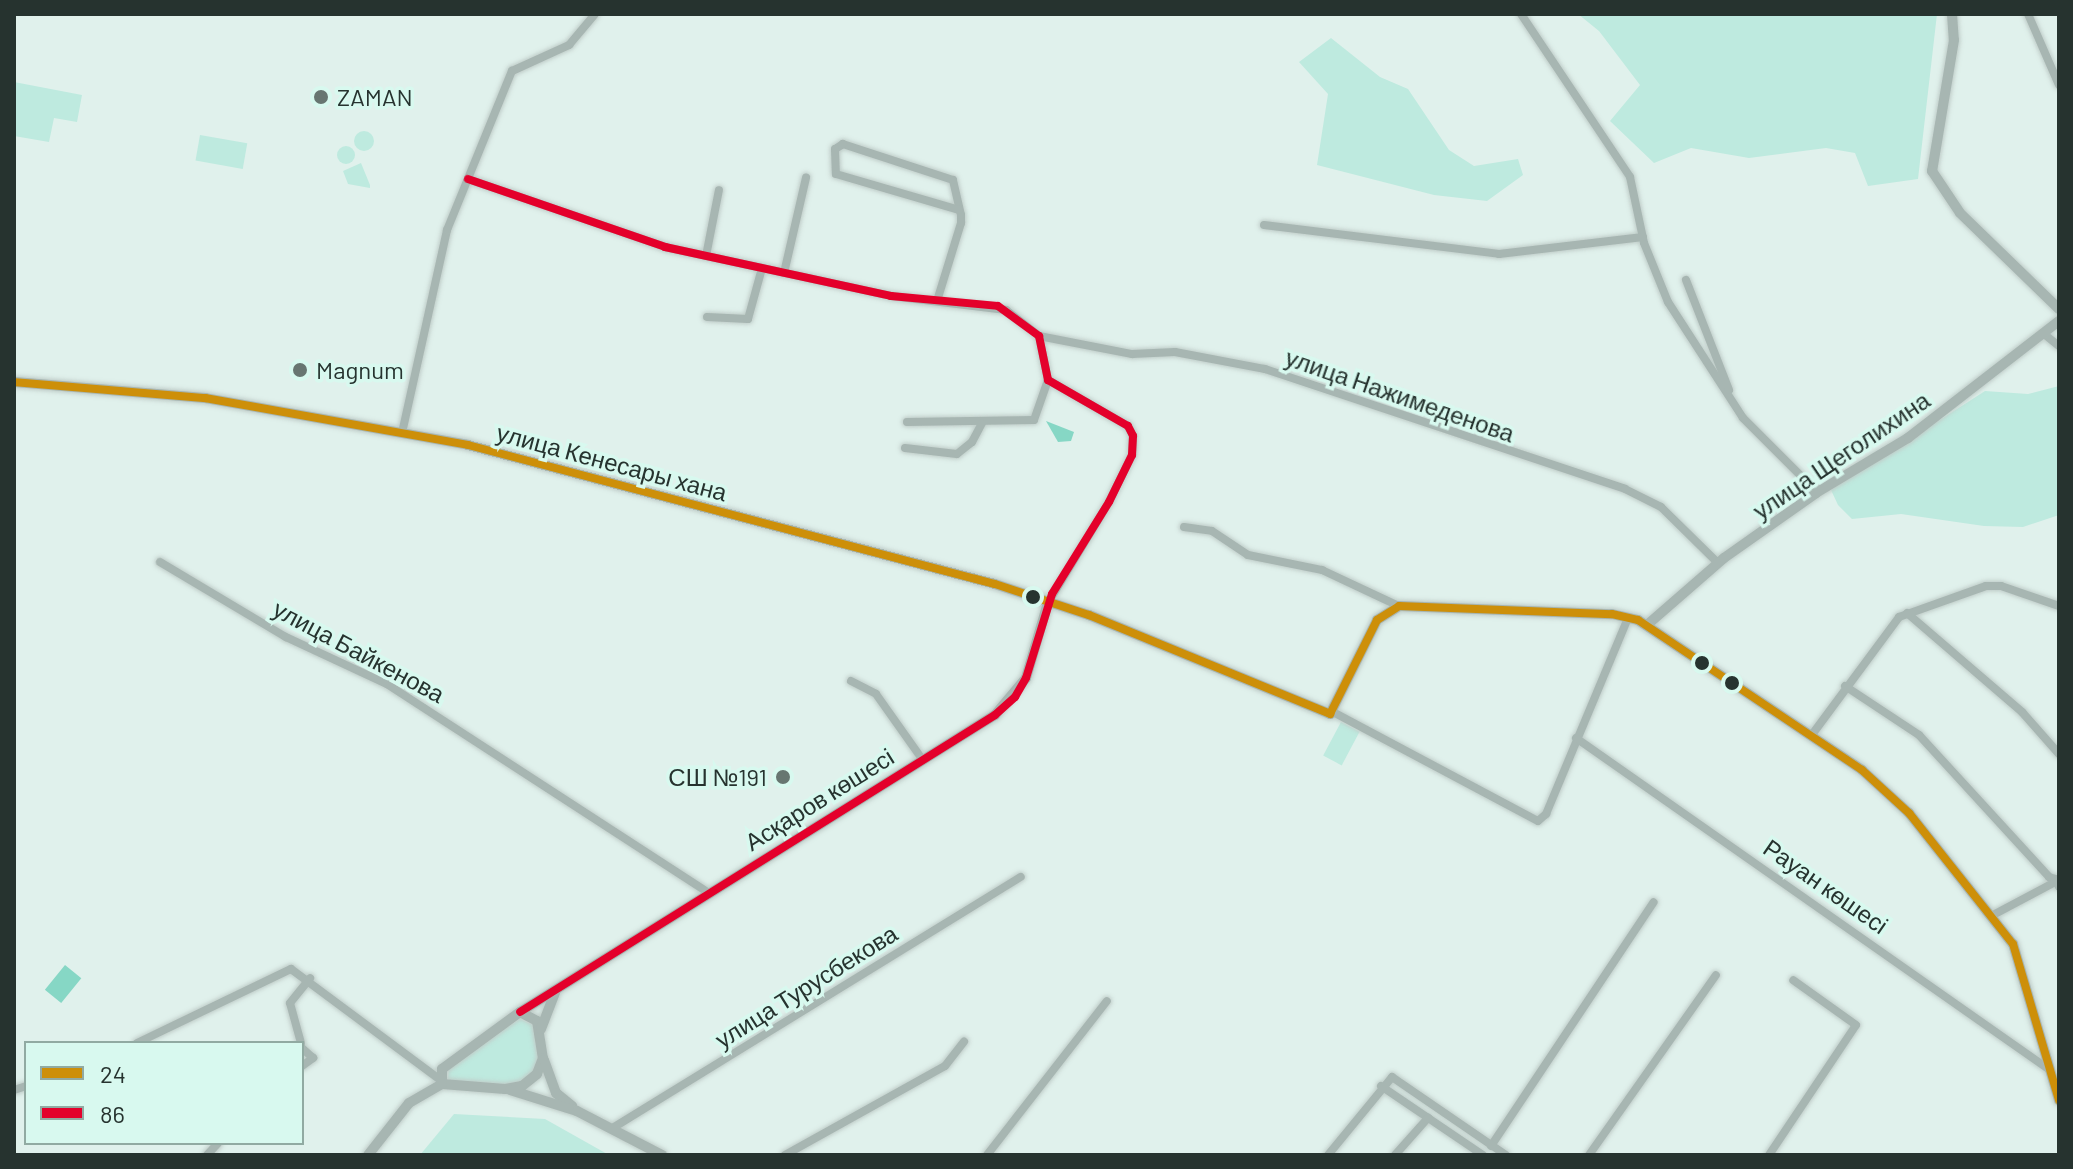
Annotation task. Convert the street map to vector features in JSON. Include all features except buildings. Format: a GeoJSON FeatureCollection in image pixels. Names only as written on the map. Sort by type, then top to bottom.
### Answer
{"type":"FeatureCollection","features":[{"type":"Feature","properties":{"kind":"street"},"geometry":{"type":"LineString","coordinates":[[402,433],[447,230],[512,71],[569,45],[595,14]]}},
{"type":"Feature","properties":{"kind":"street"},"geometry":{"type":"LineString","coordinates":[[1521,14],[1630,177],[1643,237],[1668,302],[1735,405],[1771,450],[1817,492]]}},
{"type":"Feature","properties":{"kind":"street"},"geometry":{"type":"LineString","coordinates":[[1952,14],[1954,40],[1932,171],[1960,213],[2059,309]]}},
{"type":"Feature","properties":{"kind":"street"},"geometry":{"type":"LineString","coordinates":[[2028,14],[2059,85]]}},
{"type":"Feature","properties":{"kind":"street"},"geometry":{"type":"LineString","coordinates":[[937,301],[961,223],[959,210],[949,177],[843,144],[835,149],[836,174],[959,210]]}},
{"type":"Feature","properties":{"kind":"street"},"geometry":{"type":"LineString","coordinates":[[784,273],[806,178]]}},
{"type":"Feature","properties":{"kind":"street"},"geometry":{"type":"LineString","coordinates":[[468,179],[634,239],[784,273],[937,301],[998,306],[1039,336],[1048,380],[1034,420],[907,422]]}},
{"type":"Feature","properties":{"kind":"street"},"geometry":{"type":"LineString","coordinates":[[706,256],[719,190]]}},
{"type":"Feature","properties":{"kind":"street"},"geometry":{"type":"LineString","coordinates":[[1264,225],[1499,254],[1643,237]]}},
{"type":"Feature","properties":{"kind":"street"},"geometry":{"type":"LineString","coordinates":[[707,317],[748,319],[762,268]]}},
{"type":"Feature","properties":{"kind":"street"},"geometry":{"type":"LineString","coordinates":[[1686,280],[1735,405]]}},
{"type":"Feature","properties":{"kind":"street","name":"улица Щеголихина"},"geometry":{"type":"LineString","coordinates":[[1647,625],[1718,563],[1817,492],[1908,438],[2059,321]]}},
{"type":"Feature","properties":{"kind":"street"},"geometry":{"type":"LineString","coordinates":[[2044,334],[2059,346]]}},
{"type":"Feature","properties":{"kind":"street","name":"улица Нажимеденова"},"geometry":{"type":"LineString","coordinates":[[1039,336],[1132,354],[1175,352],[1265,369],[1625,489],[1661,507],[1718,563]]}},
{"type":"Feature","properties":{"kind":"street"},"geometry":{"type":"LineString","coordinates":[[1048,380],[1128,426],[1133,444],[1109,502],[1048,603],[1089,615],[1321,712],[1333,712],[1538,821],[1546,814],[1628,618]]}},
{"type":"Feature","properties":{"kind":"street","name":"улица Кенесары хана"},"geometry":{"type":"LineString","coordinates":[[14,382],[205,398],[498,453],[995,584],[1048,603]]}},
{"type":"Feature","properties":{"kind":"street"},"geometry":{"type":"LineString","coordinates":[[905,448],[957,454],[972,442],[982,423]]}},
{"type":"Feature","properties":{"kind":"street"},"geometry":{"type":"LineString","coordinates":[[1184,527],[1212,531],[1248,555],[1322,570],[1399,606],[1628,618],[1647,625],[1886,789],[1993,915],[2013,944],[2026,978],[2059,1100]]}},
{"type":"Feature","properties":{"kind":"street","name":"улица Байкенова"},"geometry":{"type":"LineString","coordinates":[[160,562],[286,637],[387,684],[706,891]]}},
{"type":"Feature","properties":{"kind":"street"},"geometry":{"type":"LineString","coordinates":[[1811,736],[1886,629],[1907,613],[1986,586],[2001,586],[2059,606]]}},
{"type":"Feature","properties":{"kind":"street","name":"Асқаров көшесі"},"geometry":{"type":"LineString","coordinates":[[368,1155],[409,1103],[440,1081],[442,1069],[520,1012],[1015,697],[1026,678],[1048,603]]}},
{"type":"Feature","properties":{"kind":"street"},"geometry":{"type":"LineString","coordinates":[[1333,712],[1377,620],[1399,606]]}},
{"type":"Feature","properties":{"kind":"street"},"geometry":{"type":"LineString","coordinates":[[1907,613],[2022,712],[2059,754]]}},
{"type":"Feature","properties":{"kind":"street"},"geometry":{"type":"LineString","coordinates":[[851,681],[876,694],[922,759]]}},
{"type":"Feature","properties":{"kind":"street"},"geometry":{"type":"LineString","coordinates":[[1845,686],[1919,735],[2058,883],[1993,915]]}},
{"type":"Feature","properties":{"kind":"street","name":"Рауан көшесі"},"geometry":{"type":"LineString","coordinates":[[1576,738],[2051,1070]]}},
{"type":"Feature","properties":{"kind":"street","name":"улица Турусбекова"},"geometry":{"type":"LineString","coordinates":[[611,1129],[1021,877]]}},
{"type":"Feature","properties":{"kind":"street"},"geometry":{"type":"LineString","coordinates":[[1491,1146],[1654,902]]}},
{"type":"Feature","properties":{"kind":"street"},"geometry":{"type":"LineString","coordinates":[[141,1041],[288,970],[310,978],[440,1081],[505,1089],[577,1111],[662,1155]]}},
{"type":"Feature","properties":{"kind":"street"},"geometry":{"type":"LineString","coordinates":[[1589,1155],[1716,975]]}},
{"type":"Feature","properties":{"kind":"street"},"geometry":{"type":"LineString","coordinates":[[300,1041],[290,1003],[310,978]]}},
{"type":"Feature","properties":{"kind":"street"},"geometry":{"type":"LineString","coordinates":[[1769,1155],[1856,1025],[1793,980]]}},
{"type":"Feature","properties":{"kind":"street"},"geometry":{"type":"LineString","coordinates":[[505,1089],[522,1086],[537,1074],[543,1058],[540,1038],[542,1019],[559,988]]}},
{"type":"Feature","properties":{"kind":"street"},"geometry":{"type":"LineString","coordinates":[[987,1155],[1107,1001]]}},
{"type":"Feature","properties":{"kind":"street"},"geometry":{"type":"LineString","coordinates":[[520,1012],[537,1021],[547,1076],[577,1111]]}},
{"type":"Feature","properties":{"kind":"street"},"geometry":{"type":"LineString","coordinates":[[785,1155],[945,1066],[964,1042]]}},
{"type":"Feature","properties":{"kind":"street"},"geometry":{"type":"LineString","coordinates":[[304,1049],[313,1058],[304,1065]]}},
{"type":"Feature","properties":{"kind":"street"},"geometry":{"type":"LineString","coordinates":[[1328,1155],[1381,1086],[1396,1079],[1506,1155]]}},
{"type":"Feature","properties":{"kind":"street"},"geometry":{"type":"LineString","coordinates":[[1381,1086],[1393,1098],[1483,1155]]}},
{"type":"Feature","properties":{"kind":"street"},"geometry":{"type":"LineString","coordinates":[[1395,1155],[1428,1118]]}},
{"type":"Feature","properties":{"kind":"shaded area"},"geometry":{"type":"Polygon","coordinates":[[[1578,14],[1937,14],[1918,179],[1868,186],[1855,153],[1826,148],[1749,158],[1691,148],[1654,163],[1610,121],[1640,85],[1599,31],[1578,14]]]}},
{"type":"Feature","properties":{"kind":"shaded area"},"geometry":{"type":"Polygon","coordinates":[[[1331,38],[1380,77],[1408,89],[1449,150],[1474,166],[1518,159],[1523,175],[1487,201],[1434,195],[1317,165],[1328,94],[1299,62],[1331,38]]]}},
{"type":"Feature","properties":{"kind":"shaded area"},"geometry":{"type":"Polygon","coordinates":[[[14,82],[82,95],[77,122],[54,118],[49,142],[14,136],[14,82]]]}},
{"type":"Feature","properties":{"kind":"shaded area"},"geometry":{"type":"Polygon","coordinates":[[[364,131],[371,134],[374,141],[371,148],[364,151],[357,148],[354,141],[357,134],[364,131]]]}},
{"type":"Feature","properties":{"kind":"shaded area"},"geometry":{"type":"Polygon","coordinates":[[[200,135],[247,143],[243,169],[195,161],[200,135]]]}},
{"type":"Feature","properties":{"kind":"shaded area"},"geometry":{"type":"Polygon","coordinates":[[[342,146],[350,146],[355,155],[353,162],[342,164],[337,159],[337,151],[342,146]]]}},
{"type":"Feature","properties":{"kind":"shaded area"},"geometry":{"type":"Polygon","coordinates":[[[361,163],[370,188],[348,184],[343,171],[361,163]]]}},
{"type":"Feature","properties":{"kind":"shaded area"},"geometry":{"type":"Polygon","coordinates":[[[2059,386],[2059,515],[2023,527],[1984,526],[1901,514],[1852,519],[1838,505],[1831,490],[1985,391],[2028,394],[2059,386]]]}},
{"type":"Feature","properties":{"kind":"shaded area"},"geometry":{"type":"Polygon","coordinates":[[[1046,421],[1074,432],[1071,441],[1058,442],[1046,421]]]}},
{"type":"Feature","properties":{"kind":"shaded area"},"geometry":{"type":"Polygon","coordinates":[[[1341,722],[1360,732],[1342,765],[1323,756],[1341,722]]]}},
{"type":"Feature","properties":{"kind":"shaded area"},"geometry":{"type":"Polygon","coordinates":[[[65,965],[81,978],[61,1003],[45,990],[65,965]]]}},
{"type":"Feature","properties":{"kind":"shaded area"},"geometry":{"type":"Polygon","coordinates":[[[520,1019],[533,1025],[538,1058],[532,1073],[520,1082],[504,1084],[452,1083],[448,1079],[449,1065],[520,1019]]]}},
{"type":"Feature","properties":{"kind":"shaded area"},"geometry":{"type":"Polygon","coordinates":[[[454,1114],[545,1119],[609,1155],[420,1155],[454,1114]]]}},
{"type":"Feature","properties":{"kind":"transit line","name":"86"},"geometry":{"type":"LineString","coordinates":[[468,179],[665,247],[891,296],[998,306],[1039,336],[1048,380],[1128,426],[1133,436],[1132,455],[1109,502],[1052,594],[1026,678],[1015,697],[995,715],[520,1012]]}},
{"type":"Feature","properties":{"kind":"transit line","name":"24"},"geometry":{"type":"LineString","coordinates":[[14,382],[205,398],[468,445],[995,584],[1089,615],[1330,714],[1377,620],[1399,606],[1612,614],[1638,620],[1862,770],[1909,813],[2013,944],[2059,1100]]}},
{"type":"Feature","properties":{"kind":"place","name":"ZAMAN"},"geometry":{"type":"Point","coordinates":[321,97]}},
{"type":"Feature","properties":{"kind":"place","name":"Magnum"},"geometry":{"type":"Point","coordinates":[300,370]}},
{"type":"Feature","properties":{"kind":"place","name":"СШ №191"},"geometry":{"type":"Point","coordinates":[783,777]}}]}
